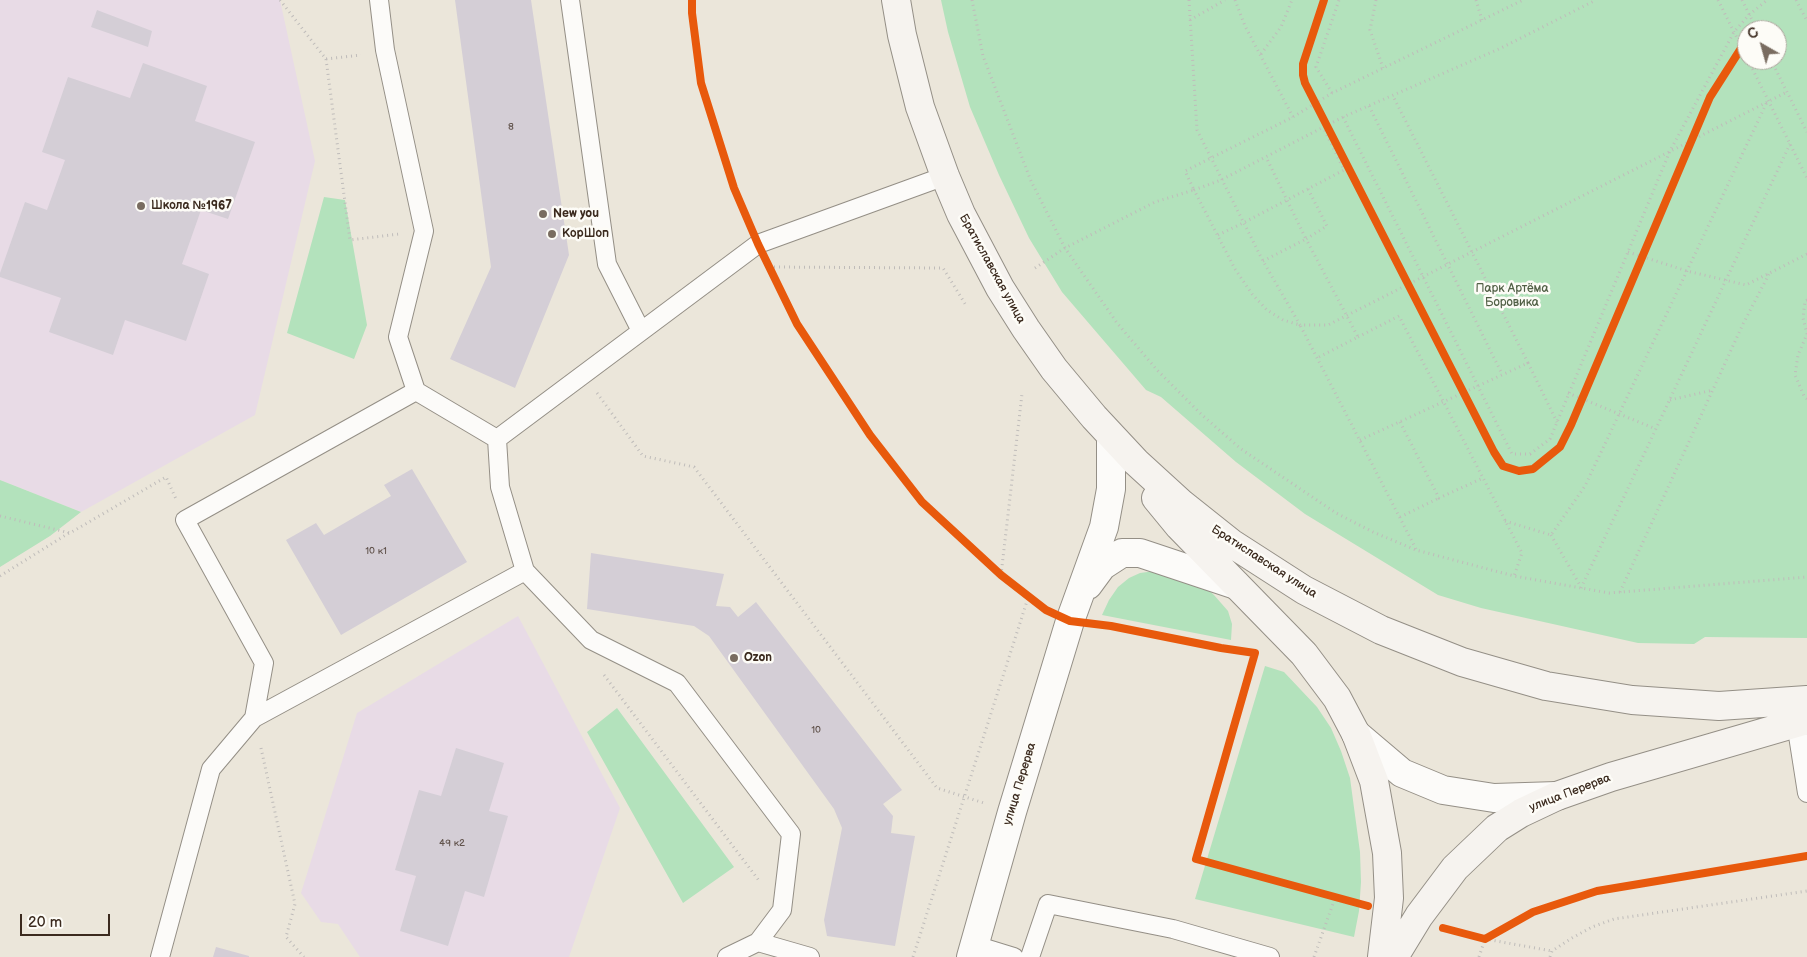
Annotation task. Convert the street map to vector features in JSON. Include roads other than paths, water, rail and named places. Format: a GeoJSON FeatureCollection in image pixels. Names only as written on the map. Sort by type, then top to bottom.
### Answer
{"type":"FeatureCollection","features":[{"type":"Feature","properties":{"kind":"main road","name":"Братиславская улица"},"geometry":{"type":"LineString","coordinates":[[896,0],[902,35],[920,107],[961,214],[1000,288],[1054,369],[1094,418],[1136,462],[1182,504],[1231,543],[1304,590],[1382,630],[1472,665],[1546,686],[1632,700],[1803,714]]}},
{"type":"Feature","properties":{"kind":"main road","name":"улица Перерва"},"geometry":{"type":"LineString","coordinates":[[1054,369],[1179,526],[1304,654],[1337,698],[1356,734],[1374,781],[1387,853],[1389,898],[1382,957]]}},
{"type":"Feature","properties":{"kind":"main road","name":"улица Перерва"},"geometry":{"type":"LineString","coordinates":[[1394,957],[1419,916],[1455,868],[1497,828],[1521,813],[1557,796],[1611,777],[1803,714]]}},
{"type":"Feature","properties":{"kind":"street","name":"улица Перерва"},"geometry":{"type":"LineString","coordinates":[[973,951],[1012,812],[1072,617],[1104,527],[1111,489],[1111,442]]}},
{"type":"Feature","properties":{"kind":"street","name":"улица Перерва"},"geometry":{"type":"LineString","coordinates":[[1072,617],[1086,587],[1102,566],[1122,553],[1140,553],[1236,585]]}},
{"type":"Feature","properties":{"kind":"street"},"geometry":{"type":"LineString","coordinates":[[1356,734],[1402,773],[1443,790],[1494,798],[1557,796]]}},
{"type":"Feature","properties":{"kind":"lane"},"geometry":{"type":"LineString","coordinates":[[379,0],[385,50],[424,231],[398,337],[416,391],[497,439]]}},
{"type":"Feature","properties":{"kind":"lane"},"geometry":{"type":"LineString","coordinates":[[570,0],[607,264],[641,331]]}},
{"type":"Feature","properties":{"kind":"lane"},"geometry":{"type":"LineString","coordinates":[[497,439],[758,244],[945,176]]}},
{"type":"Feature","properties":{"kind":"lane"},"geometry":{"type":"LineString","coordinates":[[254,718],[264,663],[186,520],[416,391]]}},
{"type":"Feature","properties":{"kind":"lane"},"geometry":{"type":"LineString","coordinates":[[497,439],[500,487],[525,571],[591,640],[677,683],[791,834],[782,910],[758,942],[727,957]]}},
{"type":"Feature","properties":{"kind":"lane"},"geometry":{"type":"LineString","coordinates":[[160,957],[211,769],[254,718],[525,571]]}},
{"type":"Feature","properties":{"kind":"lane"},"geometry":{"type":"LineString","coordinates":[[1803,714],[1807,793]]}},
{"type":"Feature","properties":{"kind":"lane"},"geometry":{"type":"LineString","coordinates":[[1030,957],[1048,904],[1173,930],[1270,957]]}},
{"type":"Feature","properties":{"kind":"lane"},"geometry":{"type":"LineString","coordinates":[[758,942],[810,957]]}},
{"type":"Feature","properties":{"kind":"lane"},"geometry":{"type":"LineString","coordinates":[[973,951],[1014,957]]}},
{"type":"Feature","properties":{"kind":"place","name":"Школа №1967"},"geometry":{"type":"Point","coordinates":[141,206]}},
{"type":"Feature","properties":{"kind":"place","name":"New you"},"geometry":{"type":"Point","coordinates":[543,214]}},
{"type":"Feature","properties":{"kind":"place","name":"КорШоп"},"geometry":{"type":"Point","coordinates":[552,234]}},
{"type":"Feature","properties":{"kind":"place","name":"Ozon"},"geometry":{"type":"Point","coordinates":[734,658]}},
{"type":"Feature","properties":{"kind":"park label","name":"Парк Артёма Боровика"},"geometry":{"type":"Point","coordinates":[1512,296]}}]}
